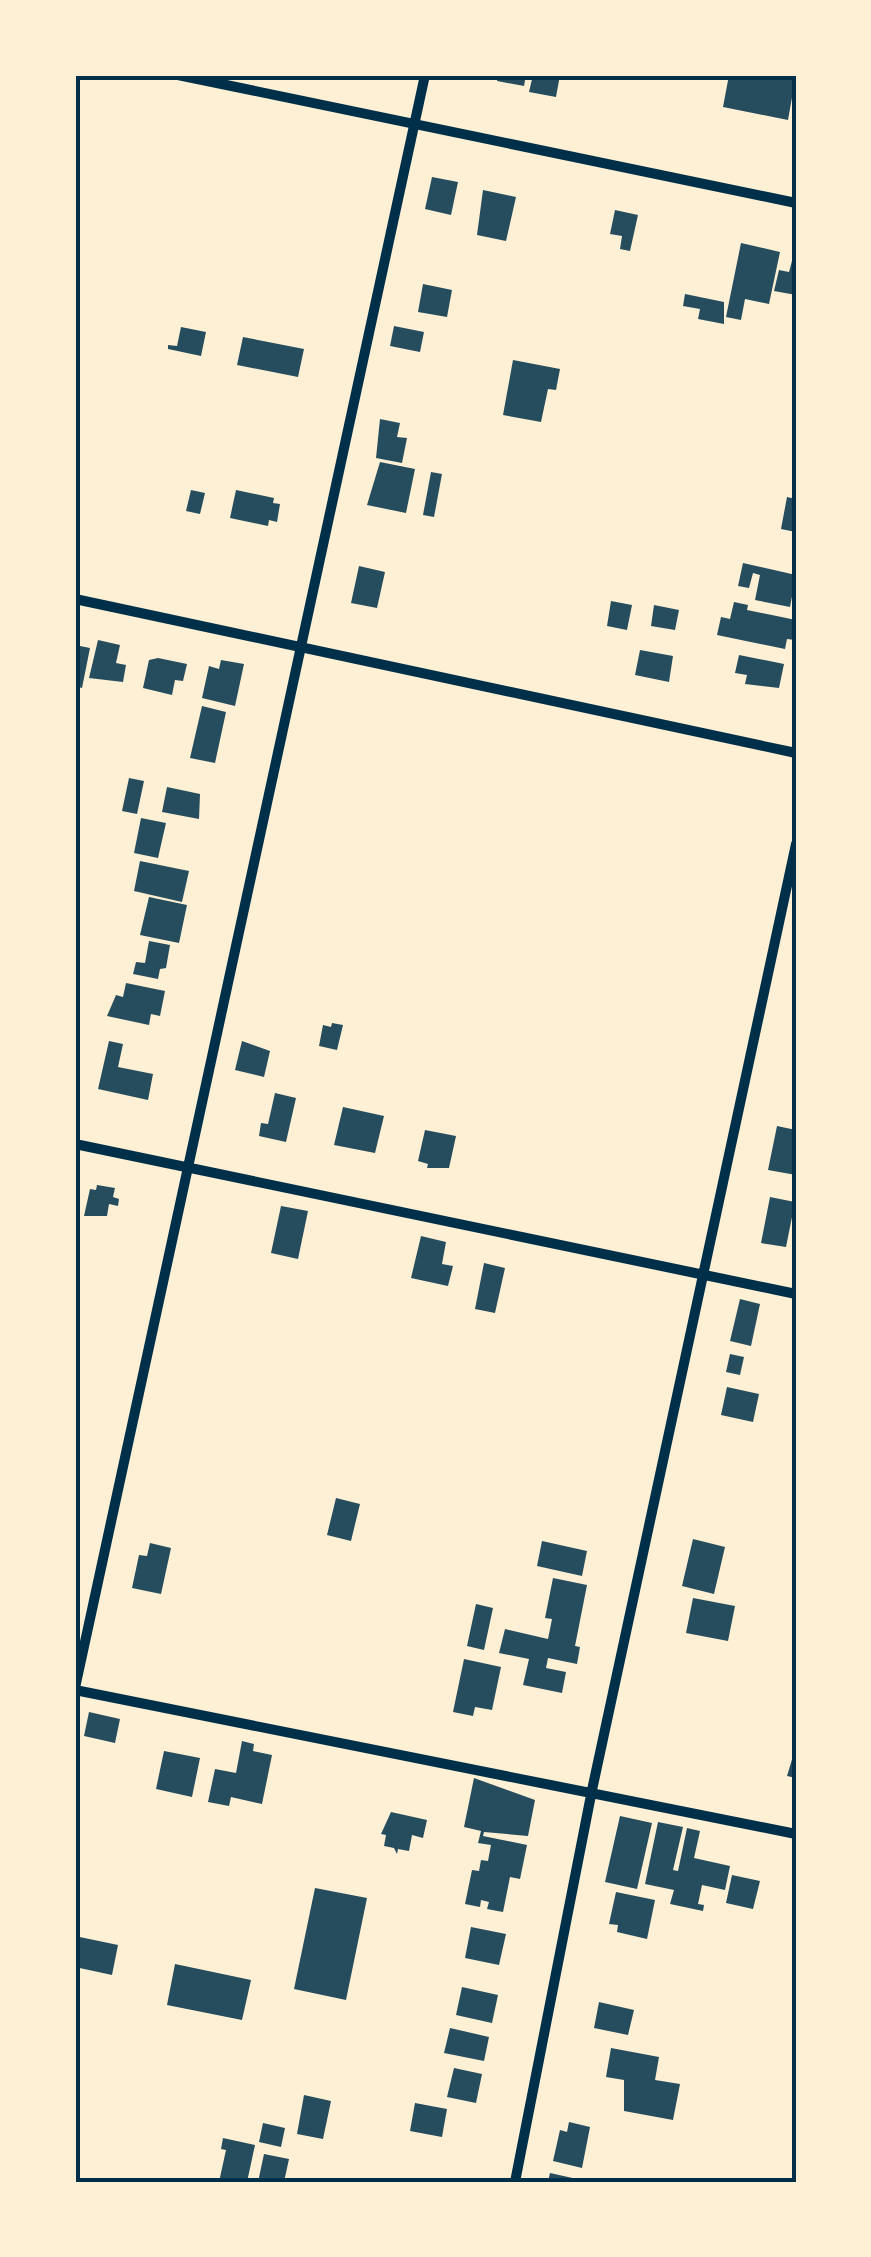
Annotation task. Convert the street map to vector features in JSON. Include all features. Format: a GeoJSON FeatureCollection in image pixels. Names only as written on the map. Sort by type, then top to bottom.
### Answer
{"type":"FeatureCollection","features":[{"type":"Feature","properties":{"kind":"street"},"geometry":{"type":"LineString","coordinates":[[178,75],[796,204]]}},
{"type":"Feature","properties":{"kind":"street"},"geometry":{"type":"LineString","coordinates":[[426,75],[75,1689],[796,1834]]}},
{"type":"Feature","properties":{"kind":"street"},"geometry":{"type":"LineString","coordinates":[[75,599],[796,753]]}},
{"type":"Feature","properties":{"kind":"street"},"geometry":{"type":"LineString","coordinates":[[515,2182],[592,1790],[796,844]]}},
{"type":"Feature","properties":{"kind":"street"},"geometry":{"type":"LineString","coordinates":[[75,1144],[796,1294]]}},
{"type":"Feature","properties":{"kind":"building"},"geometry":{"type":"Polygon","coordinates":[[[498,75],[526,75],[524,86],[497,81],[498,75]]]}},
{"type":"Feature","properties":{"kind":"building"},"geometry":{"type":"Polygon","coordinates":[[[533,75],[560,75],[556,97],[529,92],[533,75]]]}},
{"type":"Feature","properties":{"kind":"building"},"geometry":{"type":"Polygon","coordinates":[[[729,75],[796,75],[788,120],[723,107],[729,75]]]}},
{"type":"Feature","properties":{"kind":"building"},"geometry":{"type":"Polygon","coordinates":[[[432,177],[458,182],[451,215],[425,209],[432,177]]]}},
{"type":"Feature","properties":{"kind":"building"},"geometry":{"type":"Polygon","coordinates":[[[483,190],[516,197],[506,241],[477,235],[483,190]]]}},
{"type":"Feature","properties":{"kind":"building"},"geometry":{"type":"Polygon","coordinates":[[[615,210],[638,215],[630,251],[620,249],[622,236],[610,234],[615,210]]]}},
{"type":"Feature","properties":{"kind":"building"},"geometry":{"type":"Polygon","coordinates":[[[741,243],[780,252],[769,304],[745,299],[741,320],[726,317],[741,243]]]}},
{"type":"Feature","properties":{"kind":"building"},"geometry":{"type":"Polygon","coordinates":[[[793,257],[796,295],[774,291],[779,270],[789,272],[793,257]]]}},
{"type":"Feature","properties":{"kind":"building"},"geometry":{"type":"Polygon","coordinates":[[[423,284],[452,290],[447,317],[418,312],[423,284]]]}},
{"type":"Feature","properties":{"kind":"building"},"geometry":{"type":"Polygon","coordinates":[[[685,294],[724,302],[724,324],[698,319],[700,309],[683,306],[685,294]]]}},
{"type":"Feature","properties":{"kind":"building"},"geometry":{"type":"Polygon","coordinates":[[[394,326],[424,332],[420,352],[390,346],[394,326]]]}},
{"type":"Feature","properties":{"kind":"building"},"geometry":{"type":"Polygon","coordinates":[[[181,327],[206,332],[201,356],[168,349],[168,345],[177,346],[181,327]]]}},
{"type":"Feature","properties":{"kind":"building"},"geometry":{"type":"Polygon","coordinates":[[[243,337],[304,349],[298,377],[237,365],[243,337]]]}},
{"type":"Feature","properties":{"kind":"building"},"geometry":{"type":"Polygon","coordinates":[[[513,360],[560,369],[556,390],[548,389],[541,422],[503,415],[513,360]]]}},
{"type":"Feature","properties":{"kind":"building"},"geometry":{"type":"Polygon","coordinates":[[[380,419],[400,423],[397,437],[407,438],[402,463],[376,458],[380,419]]]}},
{"type":"Feature","properties":{"kind":"building"},"geometry":{"type":"Polygon","coordinates":[[[380,462],[415,469],[406,513],[367,505],[380,462]]]}},
{"type":"Feature","properties":{"kind":"building"},"geometry":{"type":"Polygon","coordinates":[[[431,472],[442,474],[434,517],[423,515],[431,472]]]}},
{"type":"Feature","properties":{"kind":"building"},"geometry":{"type":"Polygon","coordinates":[[[191,490],[205,493],[200,514],[186,511],[191,490]]]}},
{"type":"Feature","properties":{"kind":"building"},"geometry":{"type":"Polygon","coordinates":[[[236,490],[274,498],[273,503],[280,504],[277,522],[269,520],[268,526],[230,518],[236,490]]]}},
{"type":"Feature","properties":{"kind":"building"},"geometry":{"type":"Polygon","coordinates":[[[787,497],[796,499],[796,532],[781,529],[787,497]]]}},
{"type":"Feature","properties":{"kind":"building"},"geometry":{"type":"Polygon","coordinates":[[[743,563],[796,575],[790,607],[755,600],[760,575],[753,573],[749,588],[738,586],[743,563]]]}},
{"type":"Feature","properties":{"kind":"building"},"geometry":{"type":"Polygon","coordinates":[[[359,566],[385,572],[377,608],[351,603],[359,566]]]}},
{"type":"Feature","properties":{"kind":"building"},"geometry":{"type":"Polygon","coordinates":[[[611,601],[632,605],[627,630],[607,626],[611,601]]]}},
{"type":"Feature","properties":{"kind":"building"},"geometry":{"type":"Polygon","coordinates":[[[734,602],[748,605],[747,610],[796,620],[795,640],[787,639],[785,649],[717,635],[721,617],[730,619],[734,602]]]}},
{"type":"Feature","properties":{"kind":"building"},"geometry":{"type":"Polygon","coordinates":[[[654,605],[679,610],[675,630],[651,626],[654,605]]]}},
{"type":"Feature","properties":{"kind":"building"},"geometry":{"type":"Polygon","coordinates":[[[98,640],[120,645],[116,663],[126,665],[123,682],[89,678],[98,640]]]}},
{"type":"Feature","properties":{"kind":"building"},"geometry":{"type":"Polygon","coordinates":[[[75,645],[90,648],[82,688],[75,686],[75,645]]]}},
{"type":"Feature","properties":{"kind":"building"},"geometry":{"type":"Polygon","coordinates":[[[640,650],[673,656],[669,682],[635,675],[640,650]]]}},
{"type":"Feature","properties":{"kind":"building"},"geometry":{"type":"Polygon","coordinates":[[[739,655],[784,664],[779,688],[745,684],[747,675],[735,673],[739,655]]]}},
{"type":"Feature","properties":{"kind":"building"},"geometry":{"type":"Polygon","coordinates":[[[149,660],[187,664],[183,681],[175,680],[172,695],[143,688],[149,660]]]}},
{"type":"Feature","properties":{"kind":"building"},"geometry":{"type":"Polygon","coordinates":[[[221,660],[244,664],[235,706],[202,698],[209,666],[219,669],[221,660]]]}},
{"type":"Feature","properties":{"kind":"building"},"geometry":{"type":"Polygon","coordinates":[[[202,706],[226,712],[215,763],[190,758],[202,706]]]}},
{"type":"Feature","properties":{"kind":"building"},"geometry":{"type":"Polygon","coordinates":[[[129,778],[144,781],[137,814],[122,811],[129,778]]]}},
{"type":"Feature","properties":{"kind":"building"},"geometry":{"type":"Polygon","coordinates":[[[167,787],[200,794],[199,819],[162,812],[167,787]]]}},
{"type":"Feature","properties":{"kind":"building"},"geometry":{"type":"Polygon","coordinates":[[[141,818],[166,823],[158,858],[134,853],[141,818]]]}},
{"type":"Feature","properties":{"kind":"building"},"geometry":{"type":"Polygon","coordinates":[[[140,861],[189,871],[182,902],[134,891],[140,861]]]}},
{"type":"Feature","properties":{"kind":"building"},"geometry":{"type":"Polygon","coordinates":[[[149,897],[187,905],[179,943],[140,935],[149,897]]]}},
{"type":"Feature","properties":{"kind":"building"},"geometry":{"type":"Polygon","coordinates":[[[149,941],[170,945],[166,968],[160,969],[158,979],[133,974],[136,962],[145,963],[149,941]]]}},
{"type":"Feature","properties":{"kind":"building"},"geometry":{"type":"Polygon","coordinates":[[[126,983],[165,991],[160,1016],[151,1014],[149,1025],[107,1016],[116,995],[123,997],[126,983]]]}},
{"type":"Feature","properties":{"kind":"building"},"geometry":{"type":"Polygon","coordinates":[[[332,1023],[343,1025],[337,1050],[319,1046],[323,1025],[331,1027],[332,1023]]]}},
{"type":"Feature","properties":{"kind":"building"},"geometry":{"type":"Polygon","coordinates":[[[109,1041],[123,1044],[118,1067],[153,1074],[148,1100],[98,1089],[109,1041]]]}},
{"type":"Feature","properties":{"kind":"building"},"geometry":{"type":"Polygon","coordinates":[[[242,1041],[270,1051],[264,1077],[235,1070],[242,1041]]]}},
{"type":"Feature","properties":{"kind":"building"},"geometry":{"type":"Polygon","coordinates":[[[275,1093],[296,1098],[286,1142],[259,1136],[261,1123],[268,1124],[275,1093]]]}},
{"type":"Feature","properties":{"kind":"building"},"geometry":{"type":"Polygon","coordinates":[[[343,1107],[384,1116],[375,1153],[334,1145],[343,1107]]]}},
{"type":"Feature","properties":{"kind":"building"},"geometry":{"type":"Polygon","coordinates":[[[777,1126],[796,1130],[796,1175],[768,1170],[777,1126]]]}},
{"type":"Feature","properties":{"kind":"building"},"geometry":{"type":"Polygon","coordinates":[[[425,1130],[456,1136],[449,1168],[427,1168],[428,1164],[418,1161],[425,1130]]]}},
{"type":"Feature","properties":{"kind":"building"},"geometry":{"type":"Polygon","coordinates":[[[97,1185],[115,1188],[113,1197],[119,1199],[118,1206],[109,1204],[107,1216],[84,1216],[90,1189],[96,1190],[97,1185]]]}},
{"type":"Feature","properties":{"kind":"building"},"geometry":{"type":"Polygon","coordinates":[[[770,1197],[795,1202],[786,1247],[761,1243],[770,1197]]]}},
{"type":"Feature","properties":{"kind":"building"},"geometry":{"type":"Polygon","coordinates":[[[281,1206],[308,1211],[298,1259],[271,1253],[281,1206]]]}},
{"type":"Feature","properties":{"kind":"building"},"geometry":{"type":"Polygon","coordinates":[[[421,1236],[446,1242],[442,1264],[453,1266],[448,1286],[411,1278],[421,1236]]]}},
{"type":"Feature","properties":{"kind":"building"},"geometry":{"type":"Polygon","coordinates":[[[484,1263],[505,1268],[495,1313],[475,1309],[484,1263]]]}},
{"type":"Feature","properties":{"kind":"building"},"geometry":{"type":"Polygon","coordinates":[[[740,1299],[760,1304],[751,1346],[730,1341],[740,1299]]]}},
{"type":"Feature","properties":{"kind":"building"},"geometry":{"type":"Polygon","coordinates":[[[730,1354],[744,1357],[740,1375],[726,1372],[730,1354]]]}},
{"type":"Feature","properties":{"kind":"building"},"geometry":{"type":"Polygon","coordinates":[[[727,1387],[759,1394],[753,1422],[721,1415],[727,1387]]]}},
{"type":"Feature","properties":{"kind":"building"},"geometry":{"type":"Polygon","coordinates":[[[336,1498],[360,1504],[351,1541],[327,1535],[336,1498]]]}},
{"type":"Feature","properties":{"kind":"building"},"geometry":{"type":"Polygon","coordinates":[[[693,1539],[725,1547],[714,1594],[682,1586],[693,1539]]]}},
{"type":"Feature","properties":{"kind":"building"},"geometry":{"type":"Polygon","coordinates":[[[542,1541],[587,1551],[582,1576],[537,1566],[542,1541]]]}},
{"type":"Feature","properties":{"kind":"building"},"geometry":{"type":"Polygon","coordinates":[[[150,1543],[171,1548],[161,1594],[132,1588],[139,1555],[147,1556],[150,1543]]]}},
{"type":"Feature","properties":{"kind":"building"},"geometry":{"type":"Polygon","coordinates":[[[553,1578],[587,1585],[575,1646],[580,1647],[577,1664],[548,1658],[546,1668],[566,1672],[562,1693],[523,1685],[529,1659],[499,1653],[505,1629],[548,1639],[552,1619],[545,1618],[553,1578]]]}},
{"type":"Feature","properties":{"kind":"building"},"geometry":{"type":"Polygon","coordinates":[[[693,1598],[735,1606],[728,1641],[686,1633],[693,1598]]]}},
{"type":"Feature","properties":{"kind":"building"},"geometry":{"type":"Polygon","coordinates":[[[476,1604],[493,1608],[484,1650],[467,1646],[476,1604]]]}},
{"type":"Feature","properties":{"kind":"building"},"geometry":{"type":"Polygon","coordinates":[[[464,1659],[501,1667],[492,1710],[475,1707],[473,1716],[453,1712],[464,1659]]]}},
{"type":"Feature","properties":{"kind":"building"},"geometry":{"type":"Polygon","coordinates":[[[89,1712],[120,1719],[115,1743],[84,1736],[89,1712]]]}},
{"type":"Feature","properties":{"kind":"building"},"geometry":{"type":"Polygon","coordinates":[[[242,1741],[254,1744],[253,1751],[272,1755],[262,1804],[231,1797],[229,1806],[208,1802],[215,1769],[236,1773],[242,1741]]]}},
{"type":"Feature","properties":{"kind":"building"},"geometry":{"type":"Polygon","coordinates":[[[796,1746],[796,1778],[787,1776],[796,1746]]]}},
{"type":"Feature","properties":{"kind":"building"},"geometry":{"type":"Polygon","coordinates":[[[164,1751],[200,1758],[192,1797],[156,1789],[164,1751]]]}},
{"type":"Feature","properties":{"kind":"building"},"geometry":{"type":"Polygon","coordinates":[[[474,1778],[535,1800],[528,1836],[484,1832],[483,1836],[527,1845],[520,1879],[510,1877],[503,1912],[487,1909],[489,1902],[481,1900],[480,1907],[465,1904],[472,1870],[479,1871],[481,1860],[488,1861],[491,1845],[478,1843],[481,1831],[464,1827],[474,1778]]]}},
{"type":"Feature","properties":{"kind":"building"},"geometry":{"type":"Polygon","coordinates":[[[391,1812],[427,1820],[423,1838],[412,1835],[409,1851],[398,1849],[397,1854],[394,1848],[384,1846],[386,1835],[381,1834],[391,1812]]]}},
{"type":"Feature","properties":{"kind":"building"},"geometry":{"type":"Polygon","coordinates":[[[620,1816],[652,1823],[637,1889],[605,1882],[620,1816]]]}},
{"type":"Feature","properties":{"kind":"building"},"geometry":{"type":"Polygon","coordinates":[[[658,1822],[683,1827],[673,1870],[678,1871],[687,1828],[700,1831],[694,1858],[730,1866],[725,1890],[702,1885],[698,1904],[704,1905],[703,1911],[670,1904],[674,1890],[645,1884],[658,1822]]]}},
{"type":"Feature","properties":{"kind":"building"},"geometry":{"type":"Polygon","coordinates":[[[732,1875],[760,1881],[753,1909],[726,1903],[732,1875]]]}},
{"type":"Feature","properties":{"kind":"building"},"geometry":{"type":"Polygon","coordinates":[[[315,1888],[367,1898],[346,2000],[294,1989],[315,1888]]]}},
{"type":"Feature","properties":{"kind":"building"},"geometry":{"type":"Polygon","coordinates":[[[616,1892],[655,1900],[647,1939],[617,1932],[618,1925],[609,1924],[616,1892]]]}},
{"type":"Feature","properties":{"kind":"building"},"geometry":{"type":"Polygon","coordinates":[[[471,1927],[506,1934],[499,1965],[465,1958],[471,1927]]]}},
{"type":"Feature","properties":{"kind":"building"},"geometry":{"type":"Polygon","coordinates":[[[75,1936],[118,1945],[112,1975],[75,1967],[75,1936]]]}},
{"type":"Feature","properties":{"kind":"building"},"geometry":{"type":"Polygon","coordinates":[[[175,1964],[251,1980],[242,2020],[167,2005],[175,1964]]]}},
{"type":"Feature","properties":{"kind":"building"},"geometry":{"type":"Polygon","coordinates":[[[462,1987],[498,1995],[492,2023],[456,2015],[462,1987]]]}},
{"type":"Feature","properties":{"kind":"building"},"geometry":{"type":"Polygon","coordinates":[[[599,2002],[634,2010],[628,2035],[594,2028],[599,2002]]]}},
{"type":"Feature","properties":{"kind":"building"},"geometry":{"type":"Polygon","coordinates":[[[450,2028],[489,2037],[484,2061],[444,2053],[450,2028]]]}},
{"type":"Feature","properties":{"kind":"building"},"geometry":{"type":"Polygon","coordinates":[[[611,2048],[659,2057],[655,2080],[680,2084],[673,2120],[624,2111],[624,2080],[606,2077],[611,2048]]]}},
{"type":"Feature","properties":{"kind":"building"},"geometry":{"type":"Polygon","coordinates":[[[454,2068],[482,2074],[476,2103],[447,2097],[454,2068]]]}},
{"type":"Feature","properties":{"kind":"building"},"geometry":{"type":"Polygon","coordinates":[[[304,2095],[331,2101],[323,2139],[297,2134],[304,2095]]]}},
{"type":"Feature","properties":{"kind":"building"},"geometry":{"type":"Polygon","coordinates":[[[415,2103],[447,2109],[442,2137],[410,2131],[415,2103]]]}},
{"type":"Feature","properties":{"kind":"building"},"geometry":{"type":"Polygon","coordinates":[[[569,2122],[590,2127],[582,2168],[553,2161],[560,2130],[567,2132],[569,2122]]]}},
{"type":"Feature","properties":{"kind":"building"},"geometry":{"type":"Polygon","coordinates":[[[263,2123],[285,2128],[281,2147],[259,2142],[263,2123]]]}},
{"type":"Feature","properties":{"kind":"building"},"geometry":{"type":"Polygon","coordinates":[[[223,2138],[255,2145],[247,2182],[219,2182],[226,2150],[221,2149],[223,2138]]]}},
{"type":"Feature","properties":{"kind":"building"},"geometry":{"type":"Polygon","coordinates":[[[264,2154],[289,2159],[284,2182],[258,2182],[264,2154]]]}},
{"type":"Feature","properties":{"kind":"building"},"geometry":{"type":"Polygon","coordinates":[[[550,2173],[577,2179],[548,2182],[550,2173]]]}}]}
